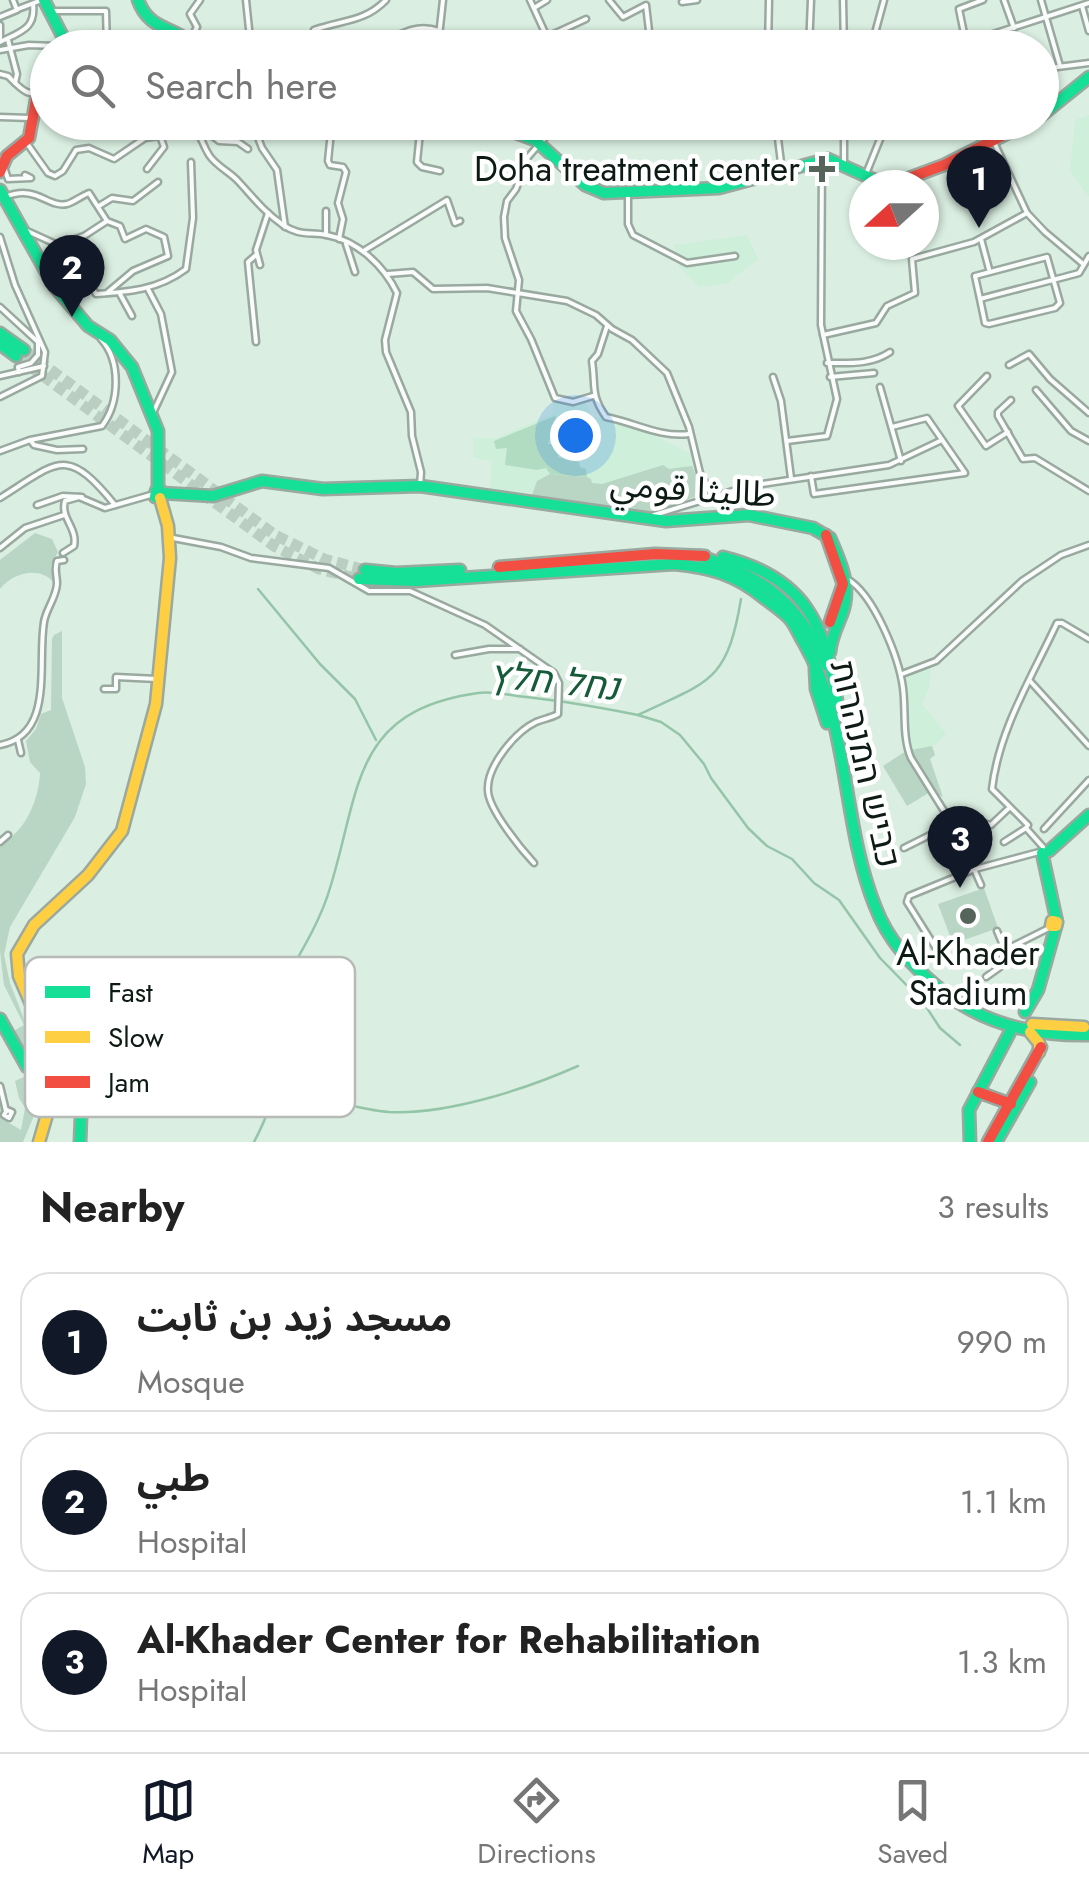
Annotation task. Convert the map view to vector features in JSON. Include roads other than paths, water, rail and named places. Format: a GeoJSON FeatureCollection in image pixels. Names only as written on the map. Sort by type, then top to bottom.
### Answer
{"type":"FeatureCollection","features":[{"type":"Feature","properties":{"kind":"main road"},"geometry":{"type":"LineString","coordinates":[[138,0],[142,16],[163,30]]}},
{"type":"Feature","properties":{"kind":"main road"},"geometry":{"type":"LineString","coordinates":[[43,4],[54,30]]}},
{"type":"Feature","properties":{"kind":"main road"},"geometry":{"type":"LineString","coordinates":[[1059,101],[1088,79]]}},
{"type":"Feature","properties":{"kind":"main road"},"geometry":{"type":"LineString","coordinates":[[1,170],[6,156],[26,142],[30,130]]}},
{"type":"Feature","properties":{"kind":"main road"},"geometry":{"type":"LineString","coordinates":[[535,140],[594,190],[719,188],[822,160],[844,163],[853,170]]}},
{"type":"Feature","properties":{"kind":"main road"},"geometry":{"type":"LineString","coordinates":[[930,170],[994,140]]}},
{"type":"Feature","properties":{"kind":"main road"},"geometry":{"type":"LineString","coordinates":[[2,194],[54,286],[94,331],[110,340],[125,356],[158,431],[158,494],[168,537],[169,576],[154,715],[122,831],[110,850],[34,925],[20,946],[19,976],[25,991]]}},
{"type":"Feature","properties":{"kind":"main road"},"geometry":{"type":"LineString","coordinates":[[0,333],[20,353],[0,344]]}},
{"type":"Feature","properties":{"kind":"main road","name":"طاليثا قومي"},"geometry":{"type":"LineString","coordinates":[[158,494],[213,496],[262,481],[323,489],[420,486],[677,522],[766,517],[826,535]]}},
{"type":"Feature","properties":{"kind":"main road"},"geometry":{"type":"LineString","coordinates":[[701,558],[396,582],[362,575],[681,554],[701,558],[738,568],[802,598],[826,628],[844,610],[848,579],[836,546],[826,535]]}},
{"type":"Feature","properties":{"kind":"main road"},"geometry":{"type":"LineString","coordinates":[[826,535],[843,584],[830,646],[831,682]]}},
{"type":"Feature","properties":{"kind":"main road"},"geometry":{"type":"LineString","coordinates":[[768,583],[806,633],[831,682]]}},
{"type":"Feature","properties":{"kind":"main road"},"geometry":{"type":"LineString","coordinates":[[768,583],[807,626],[837,701]]}},
{"type":"Feature","properties":{"kind":"main road"},"geometry":{"type":"LineString","coordinates":[[816,620],[837,701]]}},
{"type":"Feature","properties":{"kind":"main road"},"geometry":{"type":"LineString","coordinates":[[815,669],[816,689],[846,796]]}},
{"type":"Feature","properties":{"kind":"main road","name":"כביש המנהרות"},"geometry":{"type":"LineString","coordinates":[[831,682],[846,796],[865,883],[882,924],[920,974],[950,999],[1016,1030],[1047,1031]]}},
{"type":"Feature","properties":{"kind":"main road","name":"כביש המנהרות"},"geometry":{"type":"LineString","coordinates":[[837,701],[869,876],[882,911],[902,944],[934,978],[973,1004],[1047,1031]]}},
{"type":"Feature","properties":{"kind":"main road"},"geometry":{"type":"LineString","coordinates":[[1025,1012],[1038,990],[1054,922],[1045,850],[1089,815]]}},
{"type":"Feature","properties":{"kind":"main road"},"geometry":{"type":"LineString","coordinates":[[0,1019],[25,1061]]}},
{"type":"Feature","properties":{"kind":"main road"},"geometry":{"type":"LineString","coordinates":[[1047,1031],[1089,1027]]}},
{"type":"Feature","properties":{"kind":"main road"},"geometry":{"type":"LineString","coordinates":[[970,1142],[969,1110],[1016,1030],[1037,1038],[1042,1052]]}},
{"type":"Feature","properties":{"kind":"main road"},"geometry":{"type":"LineString","coordinates":[[1047,1031],[1067,1036]]}},
{"type":"Feature","properties":{"kind":"main road"},"geometry":{"type":"LineString","coordinates":[[1042,1052],[1047,1031]]}},
{"type":"Feature","properties":{"kind":"main road"},"geometry":{"type":"LineString","coordinates":[[988,1142],[1006,1102],[1042,1052],[1067,1036],[1089,1034]]}},
{"type":"Feature","properties":{"kind":"main road"},"geometry":{"type":"LineString","coordinates":[[980,1093],[1006,1102]]}},
{"type":"Feature","properties":{"kind":"main road"},"geometry":{"type":"LineString","coordinates":[[996,1142],[1006,1102]]}},
{"type":"Feature","properties":{"kind":"main road"},"geometry":{"type":"LineString","coordinates":[[39,1142],[46,1117]]}},
{"type":"Feature","properties":{"kind":"main road"},"geometry":{"type":"LineString","coordinates":[[80,1117],[80,1142]]}},
{"type":"Feature","properties":{"kind":"street"},"geometry":{"type":"LineString","coordinates":[[13,0],[17,10]]}},
{"type":"Feature","properties":{"kind":"street"},"geometry":{"type":"LineString","coordinates":[[196,30],[190,14],[200,0]]}},
{"type":"Feature","properties":{"kind":"street"},"geometry":{"type":"LineString","coordinates":[[246,0],[250,30]]}},
{"type":"Feature","properties":{"kind":"street"},"geometry":{"type":"LineString","coordinates":[[314,30],[367,17],[386,0]]}},
{"type":"Feature","properties":{"kind":"street"},"geometry":{"type":"LineString","coordinates":[[439,30],[443,0]]}},
{"type":"Feature","properties":{"kind":"street"},"geometry":{"type":"LineString","coordinates":[[530,0],[546,30]]}},
{"type":"Feature","properties":{"kind":"street"},"geometry":{"type":"LineString","coordinates":[[534,8],[547,0]]}},
{"type":"Feature","properties":{"kind":"street"},"geometry":{"type":"LineString","coordinates":[[609,0],[623,16],[654,1]]}},
{"type":"Feature","properties":{"kind":"street"},"geometry":{"type":"LineString","coordinates":[[682,2],[696,0]]}},
{"type":"Feature","properties":{"kind":"street"},"geometry":{"type":"LineString","coordinates":[[768,30],[769,0]]}},
{"type":"Feature","properties":{"kind":"street"},"geometry":{"type":"LineString","coordinates":[[810,30],[811,0]]}},
{"type":"Feature","properties":{"kind":"street"},"geometry":{"type":"LineString","coordinates":[[844,0],[844,30]]}},
{"type":"Feature","properties":{"kind":"street"},"geometry":{"type":"LineString","coordinates":[[876,30],[884,0]]}},
{"type":"Feature","properties":{"kind":"street"},"geometry":{"type":"LineString","coordinates":[[963,30],[959,9],[983,0]]}},
{"type":"Feature","properties":{"kind":"street"},"geometry":{"type":"LineString","coordinates":[[1004,0],[1014,28]]}},
{"type":"Feature","properties":{"kind":"street"},"geometry":{"type":"LineString","coordinates":[[1041,0],[1050,30]]}},
{"type":"Feature","properties":{"kind":"street"},"geometry":{"type":"LineString","coordinates":[[1008,30],[1089,3]]}},
{"type":"Feature","properties":{"kind":"street"},"geometry":{"type":"LineString","coordinates":[[2,40],[29,28],[43,4]]}},
{"type":"Feature","properties":{"kind":"street"},"geometry":{"type":"LineString","coordinates":[[0,17],[43,4],[82,6],[106,11],[107,30]]}},
{"type":"Feature","properties":{"kind":"street"},"geometry":{"type":"LineString","coordinates":[[646,5],[649,30]]}},
{"type":"Feature","properties":{"kind":"street"},"geometry":{"type":"LineString","coordinates":[[1082,6],[1089,30]]}},
{"type":"Feature","properties":{"kind":"street"},"geometry":{"type":"LineString","coordinates":[[562,30],[586,19]]}},
{"type":"Feature","properties":{"kind":"street"},"geometry":{"type":"LineString","coordinates":[[0,25],[2,40],[10,49],[18,74],[15,83]]}},
{"type":"Feature","properties":{"kind":"street"},"geometry":{"type":"LineString","coordinates":[[0,50],[30,47]]}},
{"type":"Feature","properties":{"kind":"street"},"geometry":{"type":"LineString","coordinates":[[1059,62],[1060,66],[1089,63]]}},
{"type":"Feature","properties":{"kind":"street"},"geometry":{"type":"LineString","coordinates":[[0,74],[30,96]]}},
{"type":"Feature","properties":{"kind":"street"},"geometry":{"type":"LineString","coordinates":[[0,116],[30,119]]}},
{"type":"Feature","properties":{"kind":"street"},"geometry":{"type":"LineString","coordinates":[[26,142],[48,173],[55,176],[64,172],[71,155],[83,148],[95,150],[109,160],[142,140]]}},
{"type":"Feature","properties":{"kind":"street"},"geometry":{"type":"LineString","coordinates":[[147,168],[164,146],[163,140]]}},
{"type":"Feature","properties":{"kind":"street"},"geometry":{"type":"LineString","coordinates":[[203,140],[210,157],[285,227],[301,235],[326,235],[346,242],[364,251],[388,274],[398,293],[385,340],[386,352],[411,412],[420,486]]}},
{"type":"Feature","properties":{"kind":"street"},"geometry":{"type":"LineString","coordinates":[[219,140],[238,142],[248,149]]}},
{"type":"Feature","properties":{"kind":"street"},"geometry":{"type":"LineString","coordinates":[[259,140],[277,170],[285,227]]}},
{"type":"Feature","properties":{"kind":"street"},"geometry":{"type":"LineString","coordinates":[[330,140],[330,166],[343,167],[346,172],[338,204],[343,219],[339,239]]}},
{"type":"Feature","properties":{"kind":"street"},"geometry":{"type":"LineString","coordinates":[[419,140],[418,162],[422,168],[440,171]]}},
{"type":"Feature","properties":{"kind":"street"},"geometry":{"type":"LineString","coordinates":[[542,140],[528,157],[507,201],[504,217],[504,238],[520,280],[518,318],[531,338],[555,398],[573,402],[593,396]]}},
{"type":"Feature","properties":{"kind":"street"},"geometry":{"type":"LineString","coordinates":[[778,140],[782,172]]}},
{"type":"Feature","properties":{"kind":"street"},"geometry":{"type":"LineString","coordinates":[[844,140],[844,163]]}},
{"type":"Feature","properties":{"kind":"street"},"geometry":{"type":"LineString","coordinates":[[867,170],[880,140]]}},
{"type":"Feature","properties":{"kind":"street"},"geometry":{"type":"LineString","coordinates":[[994,140],[1027,213],[1083,264]]}},
{"type":"Feature","properties":{"kind":"street"},"geometry":{"type":"LineString","coordinates":[[0,145],[6,156]]}},
{"type":"Feature","properties":{"kind":"street"},"geometry":{"type":"LineString","coordinates":[[787,441],[830,434],[837,399],[822,336],[822,160]]}},
{"type":"Feature","properties":{"kind":"street"},"geometry":{"type":"LineString","coordinates":[[25,230],[58,245],[80,268],[96,294],[148,289],[186,269],[193,218],[191,162]]}},
{"type":"Feature","properties":{"kind":"street"},"geometry":{"type":"LineString","coordinates":[[1,170],[6,170],[8,179],[31,178],[25,175]]}},
{"type":"Feature","properties":{"kind":"street"},"geometry":{"type":"LineString","coordinates":[[99,206],[112,198],[133,201],[158,182]]}},
{"type":"Feature","properties":{"kind":"street"},"geometry":{"type":"LineString","coordinates":[[2,194],[26,191],[58,204],[69,204],[88,193],[107,221],[120,226],[125,238],[152,230],[164,237],[168,256],[133,271],[108,292]]}},
{"type":"Feature","properties":{"kind":"street"},"geometry":{"type":"LineString","coordinates":[[628,192],[628,224],[633,236],[686,263],[735,256]]}},
{"type":"Feature","properties":{"kind":"street"},"geometry":{"type":"LineString","coordinates":[[364,251],[447,200],[455,224],[460,221]]}},
{"type":"Feature","properties":{"kind":"street"},"geometry":{"type":"LineString","coordinates":[[326,210],[326,235]]}},
{"type":"Feature","properties":{"kind":"street"},"geometry":{"type":"LineString","coordinates":[[822,336],[876,323],[888,306],[915,293],[912,259],[981,240],[1027,213]]}},
{"type":"Feature","properties":{"kind":"street"},"geometry":{"type":"LineString","coordinates":[[256,342],[248,262],[256,255],[268,214]]}},
{"type":"Feature","properties":{"kind":"street"},"geometry":{"type":"LineString","coordinates":[[58,245],[84,236],[107,221]]}},
{"type":"Feature","properties":{"kind":"street"},"geometry":{"type":"LineString","coordinates":[[0,397],[36,380],[45,366],[40,340],[15,285],[1,239]]}},
{"type":"Feature","properties":{"kind":"street"},"geometry":{"type":"LineString","coordinates":[[981,240],[989,270]]}},
{"type":"Feature","properties":{"kind":"street"},"geometry":{"type":"LineString","coordinates":[[346,242],[355,272]]}},
{"type":"Feature","properties":{"kind":"street"},"geometry":{"type":"LineString","coordinates":[[256,255],[260,266]]}},
{"type":"Feature","properties":{"kind":"street"},"geometry":{"type":"LineString","coordinates":[[980,299],[1079,273],[1089,256]]}},
{"type":"Feature","properties":{"kind":"street"},"geometry":{"type":"LineString","coordinates":[[1047,257],[1060,304],[989,324],[985,322],[975,276],[989,270],[1047,257]]}},
{"type":"Feature","properties":{"kind":"street"},"geometry":{"type":"LineString","coordinates":[[388,274],[414,272],[433,289],[442,291],[487,288],[567,301],[596,315],[632,340],[666,372],[712,497]]}},
{"type":"Feature","properties":{"kind":"street"},"geometry":{"type":"LineString","coordinates":[[148,289],[161,314],[172,372],[152,415]]}},
{"type":"Feature","properties":{"kind":"street"},"geometry":{"type":"LineString","coordinates":[[120,294],[132,316]]}},
{"type":"Feature","properties":{"kind":"street"},"geometry":{"type":"LineString","coordinates":[[0,307],[38,342],[38,355],[31,363],[18,367],[19,372]]}},
{"type":"Feature","properties":{"kind":"street"},"geometry":{"type":"LineString","coordinates":[[608,325],[592,361],[593,396],[606,417],[673,436],[689,434]]}},
{"type":"Feature","properties":{"kind":"street"},"geometry":{"type":"LineString","coordinates":[[0,452],[30,440],[102,426],[115,402],[112,362],[110,349],[94,331]]}},
{"type":"Feature","properties":{"kind":"street"},"geometry":{"type":"LineString","coordinates":[[827,363],[862,363],[890,352]]}},
{"type":"Feature","properties":{"kind":"street"},"geometry":{"type":"LineString","coordinates":[[1009,365],[1029,354],[1050,379],[1089,413]]}},
{"type":"Feature","properties":{"kind":"street"},"geometry":{"type":"LineString","coordinates":[[0,376],[45,366]]}},
{"type":"Feature","properties":{"kind":"street"},"geometry":{"type":"LineString","coordinates":[[830,377],[874,374]]}},
{"type":"Feature","properties":{"kind":"street"},"geometry":{"type":"LineString","coordinates":[[987,376],[958,406],[984,445],[990,446],[1008,432]]}},
{"type":"Feature","properties":{"kind":"street"},"geometry":{"type":"LineString","coordinates":[[773,377],[791,478]]}},
{"type":"Feature","properties":{"kind":"street"},"geometry":{"type":"LineString","coordinates":[[880,387],[901,461]]}},
{"type":"Feature","properties":{"kind":"street"},"geometry":{"type":"LineString","coordinates":[[1036,390],[1071,431],[1089,441]]}},
{"type":"Feature","properties":{"kind":"street"},"geometry":{"type":"LineString","coordinates":[[1011,400],[998,412],[1023,458],[1036,458],[1089,491]]}},
{"type":"Feature","properties":{"kind":"street"},"geometry":{"type":"LineString","coordinates":[[811,476],[814,494],[966,473],[928,418],[892,427]]}},
{"type":"Feature","properties":{"kind":"street"},"geometry":{"type":"LineString","coordinates":[[30,440],[34,445],[57,450],[83,449]]}},
{"type":"Feature","properties":{"kind":"street"},"geometry":{"type":"LineString","coordinates":[[647,519],[712,497],[791,478],[872,470],[901,461],[942,440]]}},
{"type":"Feature","properties":{"kind":"street"},"geometry":{"type":"LineString","coordinates":[[0,498],[50,468],[69,465],[84,470],[116,506]]}},
{"type":"Feature","properties":{"kind":"street"},"geometry":{"type":"LineString","coordinates":[[872,470],[876,487]]}},
{"type":"Feature","properties":{"kind":"street"},"geometry":{"type":"LineString","coordinates":[[37,505],[76,494],[84,501]]}},
{"type":"Feature","properties":{"kind":"street"},"geometry":{"type":"LineString","coordinates":[[63,553],[74,546],[75,539],[64,514],[64,500],[79,498],[105,508],[158,494]]}},
{"type":"Feature","properties":{"kind":"street"},"geometry":{"type":"LineString","coordinates":[[0,548],[25,528],[64,514]]}},
{"type":"Feature","properties":{"kind":"street"},"geometry":{"type":"LineString","coordinates":[[168,537],[214,545],[251,558],[329,568],[369,591],[410,590],[476,620],[556,676],[558,714],[530,725],[506,748],[495,766],[488,793],[511,834],[534,863]]}},
{"type":"Feature","properties":{"kind":"street"},"geometry":{"type":"LineString","coordinates":[[900,674],[936,661],[1022,581],[1061,556],[1089,546]]}},
{"type":"Feature","properties":{"kind":"street"},"geometry":{"type":"LineString","coordinates":[[0,745],[18,740],[36,718],[45,617],[56,587],[54,567],[64,560]]}},
{"type":"Feature","properties":{"kind":"street"},"geometry":{"type":"LineString","coordinates":[[848,579],[866,595],[900,674],[908,749],[959,835],[981,886]]}},
{"type":"Feature","properties":{"kind":"street"},"geometry":{"type":"LineString","coordinates":[[942,958],[907,902],[909,896],[975,869],[1045,850],[1026,828],[1028,825],[992,790],[995,764],[1004,732],[1057,624],[1089,638]]}},
{"type":"Feature","properties":{"kind":"street"},"geometry":{"type":"LineString","coordinates":[[455,654],[520,649]]}},
{"type":"Feature","properties":{"kind":"street"},"geometry":{"type":"LineString","coordinates":[[104,688],[116,689],[116,677],[158,679]]}},
{"type":"Feature","properties":{"kind":"street"},"geometry":{"type":"LineString","coordinates":[[1030,681],[1089,746]]}},
{"type":"Feature","properties":{"kind":"street"},"geometry":{"type":"LineString","coordinates":[[18,740],[21,753]]}},
{"type":"Feature","properties":{"kind":"street"},"geometry":{"type":"LineString","coordinates":[[1044,829],[1089,780]]}},
{"type":"Feature","properties":{"kind":"street"},"geometry":{"type":"LineString","coordinates":[[959,835],[979,822],[991,824],[1008,808]]}},
{"type":"Feature","properties":{"kind":"street"},"geometry":{"type":"LineString","coordinates":[[904,848],[952,824]]}},
{"type":"Feature","properties":{"kind":"street"},"geometry":{"type":"LineString","coordinates":[[1004,842],[1026,828]]}},
{"type":"Feature","properties":{"kind":"street"},"geometry":{"type":"LineString","coordinates":[[0,842],[8,835]]}},
{"type":"Feature","properties":{"kind":"street"},"geometry":{"type":"LineString","coordinates":[[1005,950],[1054,922]]}},
{"type":"Feature","properties":{"kind":"street"},"geometry":{"type":"LineString","coordinates":[[986,978],[1000,967],[1005,950],[997,931]]}},
{"type":"Feature","properties":{"kind":"street"},"geometry":{"type":"LineString","coordinates":[[0,1086],[6,1111]]}},
{"type":"Feature","properties":{"kind":"waterway"},"geometry":{"type":"LineString","coordinates":[[258,589],[320,664],[355,699],[376,740]]}},
{"type":"Feature","properties":{"kind":"waterway"},"geometry":{"type":"LineString","coordinates":[[638,715],[711,676],[729,648],[741,599]]}},
{"type":"Feature","properties":{"kind":"waterway","name":"נחל חלץ"},"geometry":{"type":"LineString","coordinates":[[298,957],[325,902],[357,788],[368,760],[384,737],[406,717],[436,702],[497,693],[638,715],[661,722],[680,735],[748,828],[839,900],[880,958],[923,1002],[940,1028],[960,1045]]}},
{"type":"Feature","properties":{"kind":"waterway"},"geometry":{"type":"LineString","coordinates":[[355,1106],[412,1112],[461,1105],[578,1066]]}},
{"type":"Feature","properties":{"kind":"waterway","name":"נחל חלץ"},"geometry":{"type":"LineString","coordinates":[[254,1142],[266,1117]]}},
{"type":"Feature","properties":{"kind":"tunnel"},"geometry":{"type":"LineString","coordinates":[[24,350],[275,535],[324,559],[365,570]]}},
{"type":"Feature","properties":{"kind":"tunnel"},"geometry":{"type":"LineString","coordinates":[[16,356],[274,546],[319,569],[359,579]]}},
{"type":"Feature","properties":{"kind":"place","name":"Doha treatment center"},"geometry":{"type":"Point","coordinates":[822,169]}},
{"type":"Feature","properties":{"kind":"place","name":"مسجد زيد بن ثابت"},"geometry":{"type":"Point","coordinates":[979,228]}},
{"type":"Feature","properties":{"kind":"place","name":"طبي"},"geometry":{"type":"Point","coordinates":[72,317]}},
{"type":"Feature","properties":{"kind":"place","name":"Al-Khader Center for Rehabilitation"},"geometry":{"type":"Point","coordinates":[960,888]}},
{"type":"Feature","properties":{"kind":"place","name":"Al-Khader Stadium"},"geometry":{"type":"Point","coordinates":[968,916]}}]}
